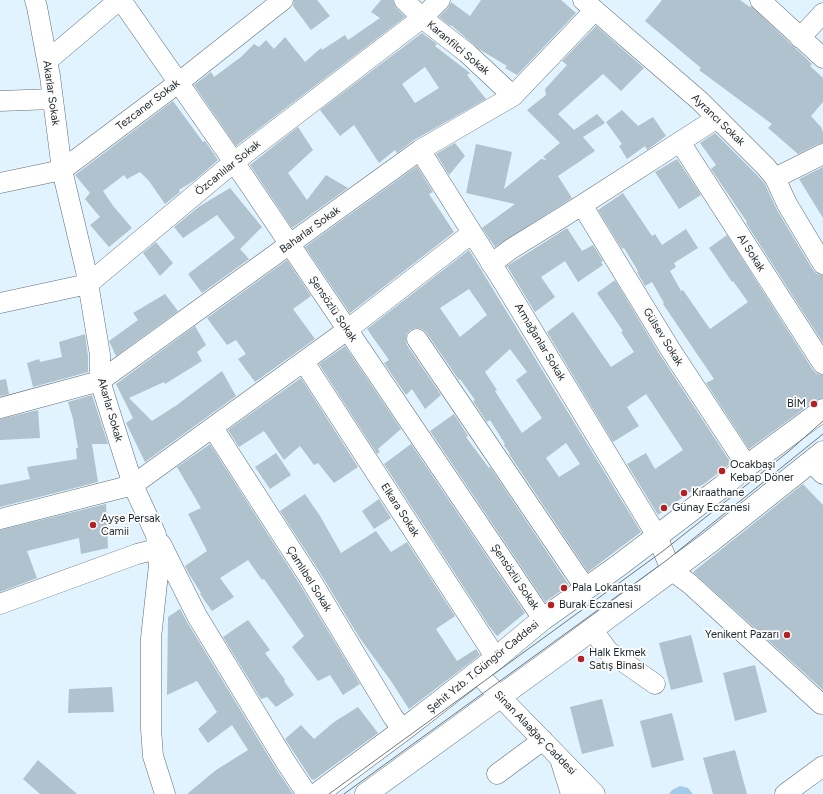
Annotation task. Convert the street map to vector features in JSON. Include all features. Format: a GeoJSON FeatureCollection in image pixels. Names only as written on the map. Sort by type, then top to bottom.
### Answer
{"type":"FeatureCollection","features":[{"type":"Feature","properties":{"kind":"main road","name":"Şehit Yzb. T.Güngör Caddesi"},"geometry":{"type":"LineString","coordinates":[[317,794],[496,658],[543,619],[586,589],[823,410]]}},
{"type":"Feature","properties":{"kind":"main road"},"geometry":{"type":"LineString","coordinates":[[366,794],[416,759],[499,696],[819,463]]}},
{"type":"Feature","properties":{"kind":"street","name":"Akarlar Sokak"},"geometry":{"type":"LineString","coordinates":[[34,0],[37,7],[47,61],[62,170],[88,284],[100,356],[100,381],[133,485],[157,542],[159,565],[151,638],[151,729],[153,756],[165,794]]}},
{"type":"Feature","properties":{"kind":"street"},"geometry":{"type":"LineString","coordinates":[[47,61],[120,0]]}},
{"type":"Feature","properties":{"kind":"street","name":"Şensözlü Sokak"},"geometry":{"type":"LineString","coordinates":[[120,0],[234,162],[543,619]]}},
{"type":"Feature","properties":{"kind":"street","name":"Tezcaner Sokak"},"geometry":{"type":"LineString","coordinates":[[0,183],[62,170],[178,83],[283,0]]}},
{"type":"Feature","properties":{"kind":"street","name":"Karanfilci Sokak"},"geometry":{"type":"LineString","coordinates":[[404,0],[422,18],[467,53],[514,96]]}},
{"type":"Feature","properties":{"kind":"street","name":"Özcanlılar Sokak"},"geometry":{"type":"LineString","coordinates":[[0,303],[88,284],[234,162],[422,18],[440,0]]}},
{"type":"Feature","properties":{"kind":"street"},"geometry":{"type":"LineString","coordinates":[[760,0],[823,58]]}},
{"type":"Feature","properties":{"kind":"street","name":"Baharlar Sokak"},"geometry":{"type":"LineString","coordinates":[[0,408],[100,381],[420,150],[514,96],[589,5]]}},
{"type":"Feature","properties":{"kind":"street","name":"Ayrancı Sokak"},"geometry":{"type":"LineString","coordinates":[[589,5],[700,101],[776,178],[787,204],[823,264]]}},
{"type":"Feature","properties":{"kind":"street"},"geometry":{"type":"LineString","coordinates":[[800,38],[823,13]]}},
{"type":"Feature","properties":{"kind":"street"},"geometry":{"type":"LineString","coordinates":[[0,102],[53,99]]}},
{"type":"Feature","properties":{"kind":"street"},"geometry":{"type":"LineString","coordinates":[[491,264],[511,249],[718,118]]}},
{"type":"Feature","properties":{"kind":"street","name":"Al Sokak"},"geometry":{"type":"LineString","coordinates":[[680,142],[823,364]]}},
{"type":"Feature","properties":{"kind":"street","name":"Armağanlar Sokak"},"geometry":{"type":"LineString","coordinates":[[420,150],[657,536],[671,570]]}},
{"type":"Feature","properties":{"kind":"street"},"geometry":{"type":"LineString","coordinates":[[776,178],[823,154]]}},
{"type":"Feature","properties":{"kind":"street","name":"Gülsev Sokak"},"geometry":{"type":"LineString","coordinates":[[582,205],[670,349],[747,466]]}},
{"type":"Feature","properties":{"kind":"street"},"geometry":{"type":"LineString","coordinates":[[0,519],[133,485],[304,362],[472,233]]}},
{"type":"Feature","properties":{"kind":"street"},"geometry":{"type":"LineString","coordinates":[[417,339],[586,589]]}},
{"type":"Feature","properties":{"kind":"street","name":"Elkara Sokak"},"geometry":{"type":"LineString","coordinates":[[304,362],[496,658]]}},
{"type":"Feature","properties":{"kind":"street","name":"Çamlıbel Sokak"},"geometry":{"type":"LineString","coordinates":[[214,428],[309,577],[393,717],[403,730]]}},
{"type":"Feature","properties":{"kind":"street"},"geometry":{"type":"LineString","coordinates":[[0,604],[137,554],[157,542],[197,616],[285,761],[307,794]]}},
{"type":"Feature","properties":{"kind":"street"},"geometry":{"type":"LineString","coordinates":[[671,570],[690,584],[821,704],[823,702]]}},
{"type":"Feature","properties":{"kind":"street"},"geometry":{"type":"LineString","coordinates":[[592,629],[608,651],[655,684]]}},
{"type":"Feature","properties":{"kind":"street","name":"Sinan Alaağaç Caddesi"},"geometry":{"type":"LineString","coordinates":[[476,672],[595,794]]}},
{"type":"Feature","properties":{"kind":"street"},"geometry":{"type":"LineString","coordinates":[[497,774],[543,740]]}},
{"type":"Feature","properties":{"kind":"street"},"geometry":{"type":"LineString","coordinates":[[560,758],[571,794]]}},
{"type":"Feature","properties":{"kind":"street"},"geometry":{"type":"LineString","coordinates":[[785,794],[822,769]]}},
{"type":"Feature","properties":{"kind":"shaded area"},"geometry":{"type":"Polygon","coordinates":[[[680,786],[688,788],[693,794],[669,794],[672,790],[680,786]]]}},
{"type":"Feature","properties":{"kind":"building"},"geometry":{"type":"Polygon","coordinates":[[[294,0],[317,0],[330,16],[311,30],[293,6],[294,0]]]}},
{"type":"Feature","properties":{"kind":"building"},"geometry":{"type":"Polygon","coordinates":[[[381,0],[393,0],[396,8],[405,17],[236,146],[194,85],[211,72],[214,77],[241,57],[254,44],[259,47],[266,40],[274,49],[285,37],[305,62],[321,48],[322,50],[345,35],[348,40],[380,18],[371,12],[381,0]]]}},
{"type":"Feature","properties":{"kind":"building"},"geometry":{"type":"Polygon","coordinates":[[[481,0],[561,0],[576,13],[517,75],[505,68],[507,66],[479,49],[451,25],[450,26],[439,17],[448,8],[451,2],[470,16],[481,0]]]}},
{"type":"Feature","properties":{"kind":"building"},"geometry":{"type":"Polygon","coordinates":[[[662,0],[740,0],[750,7],[751,6],[812,64],[810,66],[823,78],[823,102],[811,116],[821,127],[823,132],[823,143],[798,154],[768,128],[772,124],[699,70],[701,68],[645,21],[662,0]]]}},
{"type":"Feature","properties":{"kind":"building"},"geometry":{"type":"Polygon","coordinates":[[[596,26],[644,68],[621,91],[603,74],[558,114],[574,130],[597,114],[605,123],[583,137],[595,151],[558,176],[572,198],[495,247],[482,228],[515,204],[466,193],[476,144],[512,152],[504,189],[541,159],[547,160],[543,157],[560,143],[527,110],[546,95],[545,89],[567,65],[562,61],[596,26]]]}},
{"type":"Feature","properties":{"kind":"building"},"geometry":{"type":"Polygon","coordinates":[[[422,33],[437,44],[435,46],[470,73],[467,75],[486,99],[414,140],[397,153],[395,150],[379,163],[354,125],[340,136],[320,110],[422,33]],[[425,67],[402,84],[415,103],[439,88],[425,67]]]}},
{"type":"Feature","properties":{"kind":"building"},"geometry":{"type":"Polygon","coordinates":[[[173,101],[218,160],[195,180],[179,190],[180,192],[165,204],[149,181],[140,172],[127,179],[124,175],[103,191],[114,207],[132,228],[109,247],[90,225],[100,217],[85,199],[90,193],[75,175],[173,101]]]}},
{"type":"Feature","properties":{"kind":"building"},"geometry":{"type":"Polygon","coordinates":[[[622,110],[638,126],[653,117],[666,136],[647,150],[645,146],[627,159],[619,146],[622,144],[606,122],[622,110]]]}},
{"type":"Feature","properties":{"kind":"building"},"geometry":{"type":"Polygon","coordinates":[[[298,127],[313,150],[288,173],[307,200],[326,175],[348,188],[292,228],[250,165],[298,127]]]}},
{"type":"Feature","properties":{"kind":"building"},"geometry":{"type":"Polygon","coordinates":[[[715,133],[765,184],[777,210],[813,270],[817,274],[823,275],[823,343],[746,223],[747,222],[711,169],[716,165],[700,143],[715,133]]]}},
{"type":"Feature","properties":{"kind":"building"},"geometry":{"type":"Polygon","coordinates":[[[455,143],[465,156],[449,175],[436,154],[455,143]]]}},
{"type":"Feature","properties":{"kind":"building"},"geometry":{"type":"Polygon","coordinates":[[[677,159],[701,195],[679,209],[655,172],[677,159]]]}},
{"type":"Feature","properties":{"kind":"building"},"geometry":{"type":"Polygon","coordinates":[[[417,166],[433,192],[429,194],[454,232],[350,313],[305,247],[417,166]]]}},
{"type":"Feature","properties":{"kind":"building"},"geometry":{"type":"Polygon","coordinates":[[[823,167],[823,218],[799,179],[823,167]]]}},
{"type":"Feature","properties":{"kind":"building"},"geometry":{"type":"Polygon","coordinates":[[[230,188],[262,227],[240,249],[249,259],[202,293],[188,274],[235,238],[217,215],[183,238],[174,227],[200,206],[230,188]]]}},
{"type":"Feature","properties":{"kind":"building"},"geometry":{"type":"Polygon","coordinates":[[[623,193],[652,236],[655,234],[662,245],[686,229],[698,248],[674,263],[676,267],[670,271],[681,291],[683,290],[710,329],[748,302],[733,281],[732,282],[709,248],[727,235],[813,370],[817,374],[823,375],[823,398],[816,400],[749,449],[706,383],[714,379],[663,304],[664,303],[652,282],[645,286],[624,248],[622,249],[598,210],[623,193]]]}},
{"type":"Feature","properties":{"kind":"building"},"geometry":{"type":"Polygon","coordinates":[[[567,228],[582,251],[593,245],[603,261],[601,262],[603,265],[578,282],[565,261],[541,277],[555,297],[535,312],[507,266],[567,228]]]}},
{"type":"Feature","properties":{"kind":"building"},"geometry":{"type":"Polygon","coordinates":[[[156,242],[173,263],[160,276],[143,253],[156,242]]]}},
{"type":"Feature","properties":{"kind":"building"},"geometry":{"type":"Polygon","coordinates":[[[469,250],[641,532],[588,572],[509,454],[504,445],[505,444],[490,420],[487,422],[473,401],[475,400],[460,379],[459,380],[426,332],[422,329],[416,328],[410,330],[406,339],[407,345],[441,395],[425,409],[412,389],[406,395],[384,363],[389,360],[367,329],[469,250]],[[469,289],[440,308],[460,337],[487,315],[469,289]],[[510,349],[485,372],[497,390],[495,391],[522,433],[542,418],[516,380],[527,372],[510,349]],[[566,443],[546,458],[559,477],[580,464],[566,443]]]}},
{"type":"Feature","properties":{"kind":"building"},"geometry":{"type":"Polygon","coordinates":[[[287,260],[311,296],[293,309],[315,339],[255,382],[238,359],[246,354],[236,340],[227,345],[207,318],[287,260]]]}},
{"type":"Feature","properties":{"kind":"building"},"geometry":{"type":"Polygon","coordinates":[[[615,280],[660,355],[731,463],[704,484],[658,515],[627,464],[646,453],[655,469],[683,450],[646,394],[627,407],[639,426],[613,442],[547,332],[573,312],[611,367],[634,352],[621,332],[623,331],[597,293],[615,280]]]}},
{"type":"Feature","properties":{"kind":"building"},"geometry":{"type":"Polygon","coordinates":[[[165,294],[178,311],[116,356],[109,341],[138,320],[133,313],[165,294]]]}},
{"type":"Feature","properties":{"kind":"building"},"geometry":{"type":"Polygon","coordinates":[[[195,326],[206,345],[197,352],[202,361],[165,384],[164,382],[129,398],[152,421],[177,405],[222,371],[236,396],[145,462],[126,423],[133,418],[116,384],[195,326]]]}},
{"type":"Feature","properties":{"kind":"building"},"geometry":{"type":"Polygon","coordinates":[[[85,334],[88,356],[88,372],[33,387],[27,363],[39,359],[40,362],[62,357],[59,342],[85,334]]]}},
{"type":"Feature","properties":{"kind":"building"},"geometry":{"type":"Polygon","coordinates":[[[345,346],[401,429],[378,449],[380,452],[377,454],[319,364],[345,346]]]}},
{"type":"Feature","properties":{"kind":"building"},"geometry":{"type":"Polygon","coordinates":[[[301,378],[358,467],[334,483],[318,463],[314,465],[300,446],[284,460],[264,431],[239,447],[228,430],[301,378]]]}},
{"type":"Feature","properties":{"kind":"building"},"geometry":{"type":"Polygon","coordinates":[[[6,379],[9,394],[0,396],[0,380],[6,379]]]}},
{"type":"Feature","properties":{"kind":"building"},"geometry":{"type":"Polygon","coordinates":[[[92,395],[108,444],[92,444],[98,482],[0,507],[0,485],[30,479],[27,467],[77,459],[76,448],[78,448],[73,419],[68,402],[92,395]]]}},
{"type":"Feature","properties":{"kind":"building"},"geometry":{"type":"Polygon","coordinates":[[[38,410],[40,438],[0,440],[0,419],[38,410]]]}},
{"type":"Feature","properties":{"kind":"building"},"geometry":{"type":"Polygon","coordinates":[[[454,414],[468,436],[466,437],[489,468],[490,467],[569,585],[545,602],[430,431],[454,414]]]}},
{"type":"Feature","properties":{"kind":"building"},"geometry":{"type":"Polygon","coordinates":[[[210,444],[299,583],[360,684],[343,695],[330,675],[318,681],[292,647],[304,636],[264,579],[262,580],[248,560],[220,578],[234,597],[212,611],[200,594],[201,593],[189,574],[185,566],[207,551],[188,514],[201,508],[177,467],[210,444]]]}},
{"type":"Feature","properties":{"kind":"building"},"geometry":{"type":"Polygon","coordinates":[[[411,444],[525,613],[497,636],[384,464],[411,444]]]}},
{"type":"Feature","properties":{"kind":"building"},"geometry":{"type":"Polygon","coordinates":[[[276,453],[291,475],[270,489],[255,467],[276,453]]]}},
{"type":"Feature","properties":{"kind":"building","name":"Yenikent Pazarı"},"geometry":{"type":"Polygon","coordinates":[[[803,484],[823,505],[823,690],[693,572],[803,484]]]}},
{"type":"Feature","properties":{"kind":"building"},"geometry":{"type":"Polygon","coordinates":[[[305,494],[320,516],[341,553],[376,531],[391,552],[407,542],[455,616],[436,629],[457,661],[476,649],[480,655],[409,709],[359,637],[280,511],[305,494]]]}},
{"type":"Feature","properties":{"kind":"building"},"geometry":{"type":"Polygon","coordinates":[[[379,499],[391,518],[374,529],[362,511],[379,499]]]}},
{"type":"Feature","properties":{"kind":"building"},"geometry":{"type":"Polygon","coordinates":[[[106,504],[108,548],[81,554],[79,538],[27,551],[37,578],[0,592],[0,530],[106,504]]]}},
{"type":"Feature","properties":{"kind":"building"},"geometry":{"type":"Polygon","coordinates":[[[180,609],[275,767],[293,794],[187,794],[216,770],[248,750],[232,725],[208,743],[198,729],[217,712],[197,681],[167,695],[168,617],[180,609]]]}},
{"type":"Feature","properties":{"kind":"building"},"geometry":{"type":"Polygon","coordinates":[[[248,620],[270,650],[265,653],[294,695],[276,707],[267,697],[261,699],[223,637],[248,620]]]}},
{"type":"Feature","properties":{"kind":"building"},"geometry":{"type":"Polygon","coordinates":[[[691,635],[703,682],[671,690],[659,643],[691,635]]]}},
{"type":"Feature","properties":{"kind":"building"},"geometry":{"type":"Polygon","coordinates":[[[755,665],[767,712],[735,721],[723,673],[755,665]]]}},
{"type":"Feature","properties":{"kind":"building"},"geometry":{"type":"Polygon","coordinates":[[[112,687],[114,712],[68,713],[69,689],[112,687]]]}},
{"type":"Feature","properties":{"kind":"building"},"geometry":{"type":"Polygon","coordinates":[[[602,699],[614,746],[582,754],[570,707],[602,699]]]}},
{"type":"Feature","properties":{"kind":"building"},"geometry":{"type":"Polygon","coordinates":[[[358,707],[378,733],[312,780],[285,739],[301,725],[314,739],[334,722],[358,707]]]}},
{"type":"Feature","properties":{"kind":"building"},"geometry":{"type":"Polygon","coordinates":[[[672,713],[684,760],[652,768],[640,721],[672,713]]]}},
{"type":"Feature","properties":{"kind":"building"},"geometry":{"type":"Polygon","coordinates":[[[735,750],[747,794],[713,794],[703,758],[735,750]]]}},
{"type":"Feature","properties":{"kind":"building"},"geometry":{"type":"Polygon","coordinates":[[[38,760],[77,794],[40,794],[23,779],[38,760]]]}},
{"type":"Feature","properties":{"kind":"tram line"},"geometry":{"type":"LineString","coordinates":[[329,794],[663,551],[788,452],[823,421]]}},
{"type":"Feature","properties":{"kind":"tram line"},"geometry":{"type":"LineString","coordinates":[[344,794],[667,560],[823,434]]}},
{"type":"Feature","properties":{"kind":"place","name":"BİM"},"geometry":{"type":"Point","coordinates":[814,404]}},
{"type":"Feature","properties":{"kind":"place","name":"Ocakbaşı Kebap Döner"},"geometry":{"type":"Point","coordinates":[722,471]}},
{"type":"Feature","properties":{"kind":"place","name":"Kıraathane"},"geometry":{"type":"Point","coordinates":[684,493]}},
{"type":"Feature","properties":{"kind":"place","name":"Günay Eczanesi"},"geometry":{"type":"Point","coordinates":[664,508]}},
{"type":"Feature","properties":{"kind":"place","name":"Ayşe Persak Camii"},"geometry":{"type":"Point","coordinates":[93,525]}},
{"type":"Feature","properties":{"kind":"place","name":"Pala Lokantası"},"geometry":{"type":"Point","coordinates":[564,588]}},
{"type":"Feature","properties":{"kind":"place","name":"Burak Eczanesi"},"geometry":{"type":"Point","coordinates":[551,605]}},
{"type":"Feature","properties":{"kind":"place","name":"Yenikent Pazarı"},"geometry":{"type":"Point","coordinates":[787,635]}},
{"type":"Feature","properties":{"kind":"place","name":"Halk Ekmek Satış Binası"},"geometry":{"type":"Point","coordinates":[581,659]}}]}
